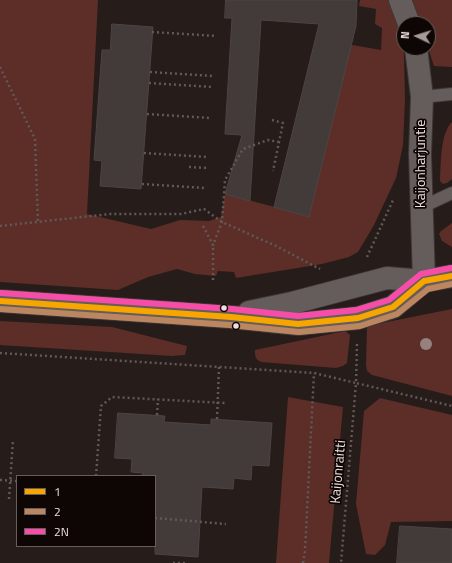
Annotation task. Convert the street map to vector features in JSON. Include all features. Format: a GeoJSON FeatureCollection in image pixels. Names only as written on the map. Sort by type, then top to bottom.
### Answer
{"type":"FeatureCollection","features":[{"type":"Feature","properties":{"kind":"street"},"geometry":{"type":"LineString","coordinates":[[400,0],[406,16]]}},
{"type":"Feature","properties":{"kind":"street","name":"Kaijonharjuntie"},"geometry":{"type":"LineString","coordinates":[[417,56],[422,97],[420,154],[424,281]]}},
{"type":"Feature","properties":{"kind":"street"},"geometry":{"type":"LineString","coordinates":[[231,316],[292,303],[387,278],[424,281],[452,276]]}},
{"type":"Feature","properties":{"kind":"street"},"geometry":{"type":"LineString","coordinates":[[0,301],[231,316],[298,324],[358,318],[393,307],[424,281]]}},
{"type":"Feature","properties":{"kind":"lane"},"geometry":{"type":"LineString","coordinates":[[422,97],[452,94]]}},
{"type":"Feature","properties":{"kind":"lane"},"geometry":{"type":"LineString","coordinates":[[422,207],[452,193]]}},
{"type":"Feature","properties":{"kind":"path"},"geometry":{"type":"LineString","coordinates":[[152,32],[216,36]]}},
{"type":"Feature","properties":{"kind":"path"},"geometry":{"type":"LineString","coordinates":[[0,67],[35,139],[38,222]]}},
{"type":"Feature","properties":{"kind":"path"},"geometry":{"type":"LineString","coordinates":[[150,72],[213,76]]}},
{"type":"Feature","properties":{"kind":"path"},"geometry":{"type":"LineString","coordinates":[[149,83],[212,87]]}},
{"type":"Feature","properties":{"kind":"path"},"geometry":{"type":"LineString","coordinates":[[147,114],[210,118]]}},
{"type":"Feature","properties":{"kind":"path"},"geometry":{"type":"LineString","coordinates":[[272,120],[283,123],[273,171]]}},
{"type":"Feature","properties":{"kind":"path"},"geometry":{"type":"LineString","coordinates":[[213,280],[213,244],[222,222],[225,180],[243,149],[268,140],[279,142]]}},
{"type":"Feature","properties":{"kind":"path"},"geometry":{"type":"LineString","coordinates":[[144,152],[208,157]]}},
{"type":"Feature","properties":{"kind":"path"},"geometry":{"type":"LineString","coordinates":[[189,167],[207,168]]}},
{"type":"Feature","properties":{"kind":"path"},"geometry":{"type":"LineString","coordinates":[[142,184],[205,188]]}},
{"type":"Feature","properties":{"kind":"path"},"geometry":{"type":"LineString","coordinates":[[0,226],[110,214],[181,214],[204,209],[222,222],[276,246],[326,272]]}},
{"type":"Feature","properties":{"kind":"path"},"geometry":{"type":"LineString","coordinates":[[203,226],[213,244]]}},
{"type":"Feature","properties":{"kind":"path"},"geometry":{"type":"LineString","coordinates":[[0,353],[314,373],[305,551],[303,563]]}},
{"type":"Feature","properties":{"kind":"path"},"geometry":{"type":"LineString","coordinates":[[217,419],[220,367]]}},
{"type":"Feature","properties":{"kind":"path","name":"Kaijonraitti"},"geometry":{"type":"LineString","coordinates":[[314,373],[356,383],[341,563]]}},
{"type":"Feature","properties":{"kind":"path"},"geometry":{"type":"LineString","coordinates":[[96,475],[101,406],[112,397],[226,403]]}},
{"type":"Feature","properties":{"kind":"path"},"geometry":{"type":"LineString","coordinates":[[157,415],[158,400]]}},
{"type":"Feature","properties":{"kind":"path"},"geometry":{"type":"LineString","coordinates":[[9,499],[13,440]]}},
{"type":"Feature","properties":{"kind":"path"},"geometry":{"type":"LineString","coordinates":[[0,480],[16,481]]}},
{"type":"Feature","properties":{"kind":"path"},"geometry":{"type":"LineString","coordinates":[[156,518],[226,524]]}},
{"type":"Feature","properties":{"kind":"path"},"geometry":{"type":"LineString","coordinates":[[173,563],[188,563]]}},
{"type":"Feature","properties":{"kind":"shaded area"},"geometry":{"type":"Polygon","coordinates":[[[0,0],[98,0],[87,214],[151,229],[180,220],[209,221],[221,217],[225,194],[309,216],[330,41],[381,50],[382,28],[375,24],[376,9],[359,6],[360,0],[390,0],[397,16],[396,56],[404,56],[405,99],[403,145],[396,178],[374,225],[358,252],[349,257],[322,264],[236,278],[234,272],[218,271],[216,276],[195,274],[177,269],[148,277],[118,290],[0,282],[0,0]]]}},
{"type":"Feature","properties":{"kind":"shaded area"},"geometry":{"type":"Polygon","coordinates":[[[412,0],[452,0],[452,67],[434,66],[431,56],[436,56],[436,16],[417,16],[412,0]]]}},
{"type":"Feature","properties":{"kind":"shaded area"},"geometry":{"type":"Polygon","coordinates":[[[452,122],[452,179],[443,184],[440,181],[443,141],[448,127],[452,122]]]}},
{"type":"Feature","properties":{"kind":"shaded area"},"geometry":{"type":"Polygon","coordinates":[[[452,223],[452,247],[442,241],[439,234],[452,223]]]}},
{"type":"Feature","properties":{"kind":"shaded area"},"geometry":{"type":"Polygon","coordinates":[[[452,309],[452,396],[372,375],[367,371],[367,326],[452,309]]]}},
{"type":"Feature","properties":{"kind":"shaded area"},"geometry":{"type":"Polygon","coordinates":[[[0,321],[112,327],[187,346],[185,355],[172,356],[0,345],[0,321]]]}},
{"type":"Feature","properties":{"kind":"shaded area"},"geometry":{"type":"Polygon","coordinates":[[[345,331],[350,335],[347,363],[336,368],[261,362],[255,356],[255,350],[345,331]]]}},
{"type":"Feature","properties":{"kind":"shaded area"},"geometry":{"type":"Polygon","coordinates":[[[288,397],[343,407],[329,563],[276,563],[288,397]]]}},
{"type":"Feature","properties":{"kind":"shaded area"},"geometry":{"type":"Polygon","coordinates":[[[380,398],[452,415],[452,521],[391,522],[385,545],[375,555],[366,554],[356,504],[364,411],[380,398]]]}},
{"type":"Feature","properties":{"kind":"building"},"geometry":{"type":"Polygon","coordinates":[[[226,0],[357,0],[356,26],[309,217],[274,207],[319,24],[261,20],[250,201],[225,194],[242,135],[225,134],[232,18],[225,18],[226,0]]]}},
{"type":"Feature","properties":{"kind":"building"},"geometry":{"type":"Polygon","coordinates":[[[112,24],[153,27],[141,189],[100,186],[102,161],[94,160],[102,50],[110,50],[112,24]]]}},
{"type":"Feature","properties":{"kind":"building"},"geometry":{"type":"Polygon","coordinates":[[[118,413],[165,416],[164,422],[211,425],[211,419],[272,423],[269,466],[252,465],[251,480],[234,478],[233,489],[202,487],[198,557],[155,554],[156,475],[142,475],[143,473],[131,472],[132,459],[115,458],[118,413]]]}},
{"type":"Feature","properties":{"kind":"building"},"geometry":{"type":"Polygon","coordinates":[[[400,526],[452,529],[452,563],[397,563],[400,526]]]}},
{"type":"Feature","properties":{"kind":"transit line","name":"2N"},"geometry":{"type":"LineString","coordinates":[[1,293],[232,309],[298,316],[356,310],[389,300],[421,274],[451,268]]}},
{"type":"Feature","properties":{"kind":"transit line","name":"1"},"geometry":{"type":"LineString","coordinates":[[0,301],[231,317],[298,324],[358,318],[393,307],[424,281],[452,276]]}},
{"type":"Feature","properties":{"kind":"transit line","name":"2"},"geometry":{"type":"LineString","coordinates":[[0,309],[230,325],[299,332],[360,326],[397,314],[428,289],[452,284]]}}]}
